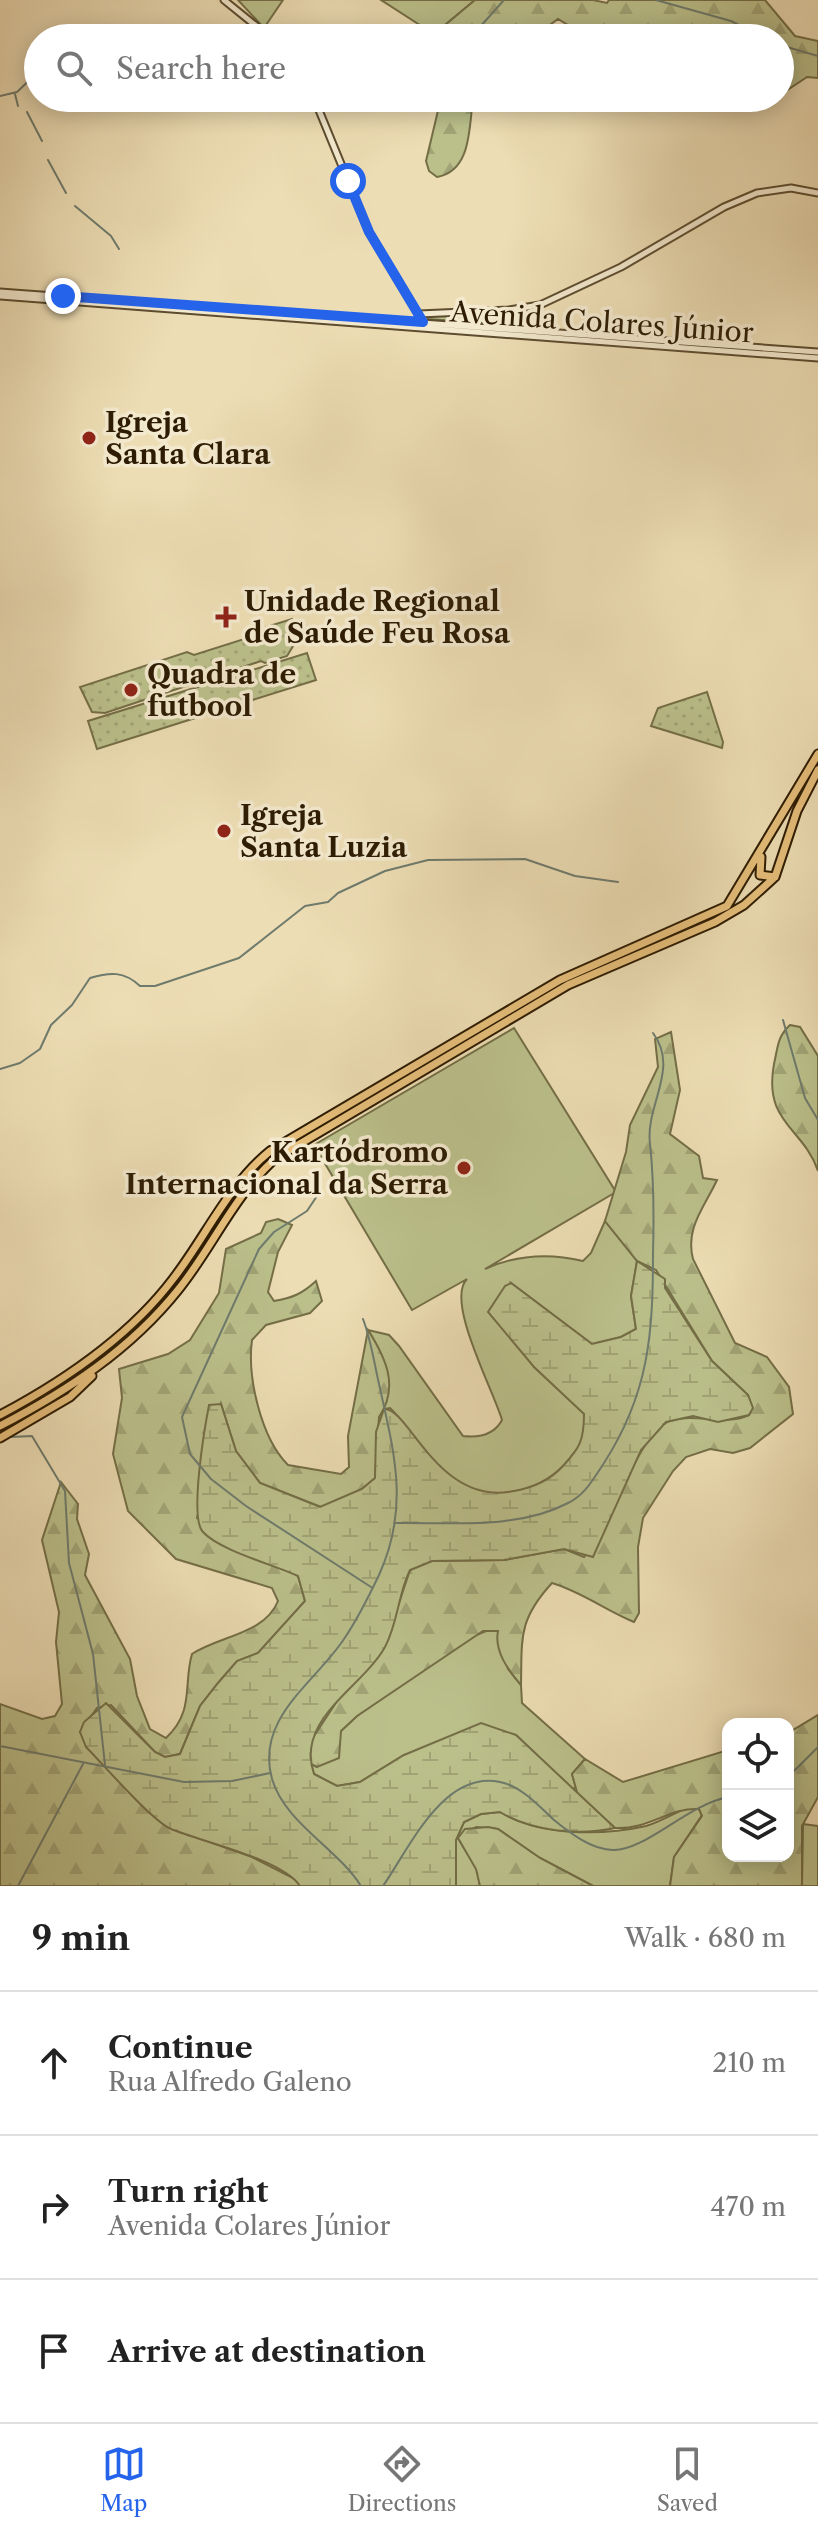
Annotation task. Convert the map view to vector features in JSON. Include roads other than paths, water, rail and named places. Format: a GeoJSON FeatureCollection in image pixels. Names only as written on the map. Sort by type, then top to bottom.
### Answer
{"type":"FeatureCollection","features":[{"type":"Feature","properties":{"kind":"main road"},"geometry":{"type":"LineString","coordinates":[[0,1415],[81,1366],[150,1307],[178,1273],[234,1190],[270,1151],[560,980],[713,915],[736,895],[818,754]]}},
{"type":"Feature","properties":{"kind":"main road"},"geometry":{"type":"LineString","coordinates":[[0,1438],[70,1397],[180,1287],[248,1186],[276,1158],[568,985],[731,913],[762,892],[775,877],[797,811],[818,770]]}},
{"type":"Feature","properties":{"kind":"main road"},"geometry":{"type":"LineString","coordinates":[[777,820],[786,823],[791,833]]}},
{"type":"Feature","properties":{"kind":"main road"},"geometry":{"type":"LineString","coordinates":[[763,847],[760,875],[775,877]]}},
{"type":"Feature","properties":{"kind":"main road"},"geometry":{"type":"LineString","coordinates":[[0,1426],[105,1363]]}},
{"type":"Feature","properties":{"kind":"street"},"geometry":{"type":"LineString","coordinates":[[224,0],[254,24]]}},
{"type":"Feature","properties":{"kind":"street"},"geometry":{"type":"LineString","coordinates":[[320,112],[369,232],[425,325]]}},
{"type":"Feature","properties":{"kind":"street"},"geometry":{"type":"LineString","coordinates":[[419,314],[509,310],[540,305],[621,267],[724,207],[757,193],[791,188],[818,193]]}},
{"type":"Feature","properties":{"kind":"street","name":"Avenida Colares Júnior"},"geometry":{"type":"LineString","coordinates":[[0,294],[818,355]]}},
{"type":"Feature","properties":{"kind":"waterway"},"geometry":{"type":"LineString","coordinates":[[483,24],[504,0]]}},
{"type":"Feature","properties":{"kind":"waterway"},"geometry":{"type":"LineString","coordinates":[[656,0],[737,24]]}},
{"type":"Feature","properties":{"kind":"waterway"},"geometry":{"type":"LineString","coordinates":[[794,49],[818,56]]}},
{"type":"Feature","properties":{"kind":"waterway"},"geometry":{"type":"LineString","coordinates":[[0,96],[17,92],[24,85]]}},
{"type":"Feature","properties":{"kind":"waterway"},"geometry":{"type":"LineString","coordinates":[[15,94],[18,106]]}},
{"type":"Feature","properties":{"kind":"waterway"},"geometry":{"type":"LineString","coordinates":[[27,112],[42,141]]}},
{"type":"Feature","properties":{"kind":"waterway"},"geometry":{"type":"LineString","coordinates":[[48,160],[66,193]]}},
{"type":"Feature","properties":{"kind":"waterway"},"geometry":{"type":"LineString","coordinates":[[75,206],[111,236],[119,249]]}},
{"type":"Feature","properties":{"kind":"waterway"},"geometry":{"type":"LineString","coordinates":[[0,1069],[20,1063],[40,1049],[51,1025],[72,1005],[90,978],[116,974],[140,986],[155,986],[239,958],[305,906],[328,902],[338,893],[385,871],[428,860],[525,859],[575,876],[618,882]]}},
{"type":"Feature","properties":{"kind":"waterway"},"geometry":{"type":"LineString","coordinates":[[783,1020],[805,1098],[818,1120]]}},
{"type":"Feature","properties":{"kind":"waterway"},"geometry":{"type":"LineString","coordinates":[[394,1523],[483,1523],[548,1512],[574,1500],[584,1491],[619,1437],[639,1387],[652,1310],[654,1212],[650,1130],[663,1074],[660,1047],[653,1033]]}},
{"type":"Feature","properties":{"kind":"waterway"},"geometry":{"type":"LineString","coordinates":[[321,1190],[307,1211],[274,1232],[259,1249],[182,1417],[190,1454],[211,1479],[246,1506],[371,1587]]}},
{"type":"Feature","properties":{"kind":"waterway"},"geometry":{"type":"LineString","coordinates":[[361,1886],[339,1859],[288,1809],[272,1779],[269,1757],[272,1738],[280,1719],[344,1639],[363,1608],[389,1550],[397,1503],[394,1456],[363,1319]]}},
{"type":"Feature","properties":{"kind":"waterway"},"geometry":{"type":"LineString","coordinates":[[10,1437],[32,1436],[65,1491],[69,1563],[93,1654],[105,1765]]}},
{"type":"Feature","properties":{"kind":"waterway"},"geometry":{"type":"LineString","coordinates":[[0,1746],[184,1782],[232,1781],[270,1773]]}},
{"type":"Feature","properties":{"kind":"waterway"},"geometry":{"type":"LineString","coordinates":[[794,1771],[818,1747]]}},
{"type":"Feature","properties":{"kind":"waterway"},"geometry":{"type":"LineString","coordinates":[[18,1886],[83,1764]]}},
{"type":"Feature","properties":{"kind":"waterway"},"geometry":{"type":"LineString","coordinates":[[383,1886],[430,1816],[461,1788],[480,1782],[508,1784],[529,1797],[574,1835],[589,1844],[613,1850],[639,1843],[697,1809],[722,1799]]}},
{"type":"Feature","properties":{"kind":"place","name":"Igreja Santa Clara"},"geometry":{"type":"Point","coordinates":[89,438]}},
{"type":"Feature","properties":{"kind":"place","name":"Unidade Regional de Saúde Feu Rosa"},"geometry":{"type":"Point","coordinates":[226,617]}},
{"type":"Feature","properties":{"kind":"place","name":"Quadra de futbool"},"geometry":{"type":"Point","coordinates":[131,690]}},
{"type":"Feature","properties":{"kind":"place","name":"Igreja Santa Luzia"},"geometry":{"type":"Point","coordinates":[224,831]}},
{"type":"Feature","properties":{"kind":"place","name":"Kartódromo Internacional da Serra"},"geometry":{"type":"Point","coordinates":[464,1168]}}]}
